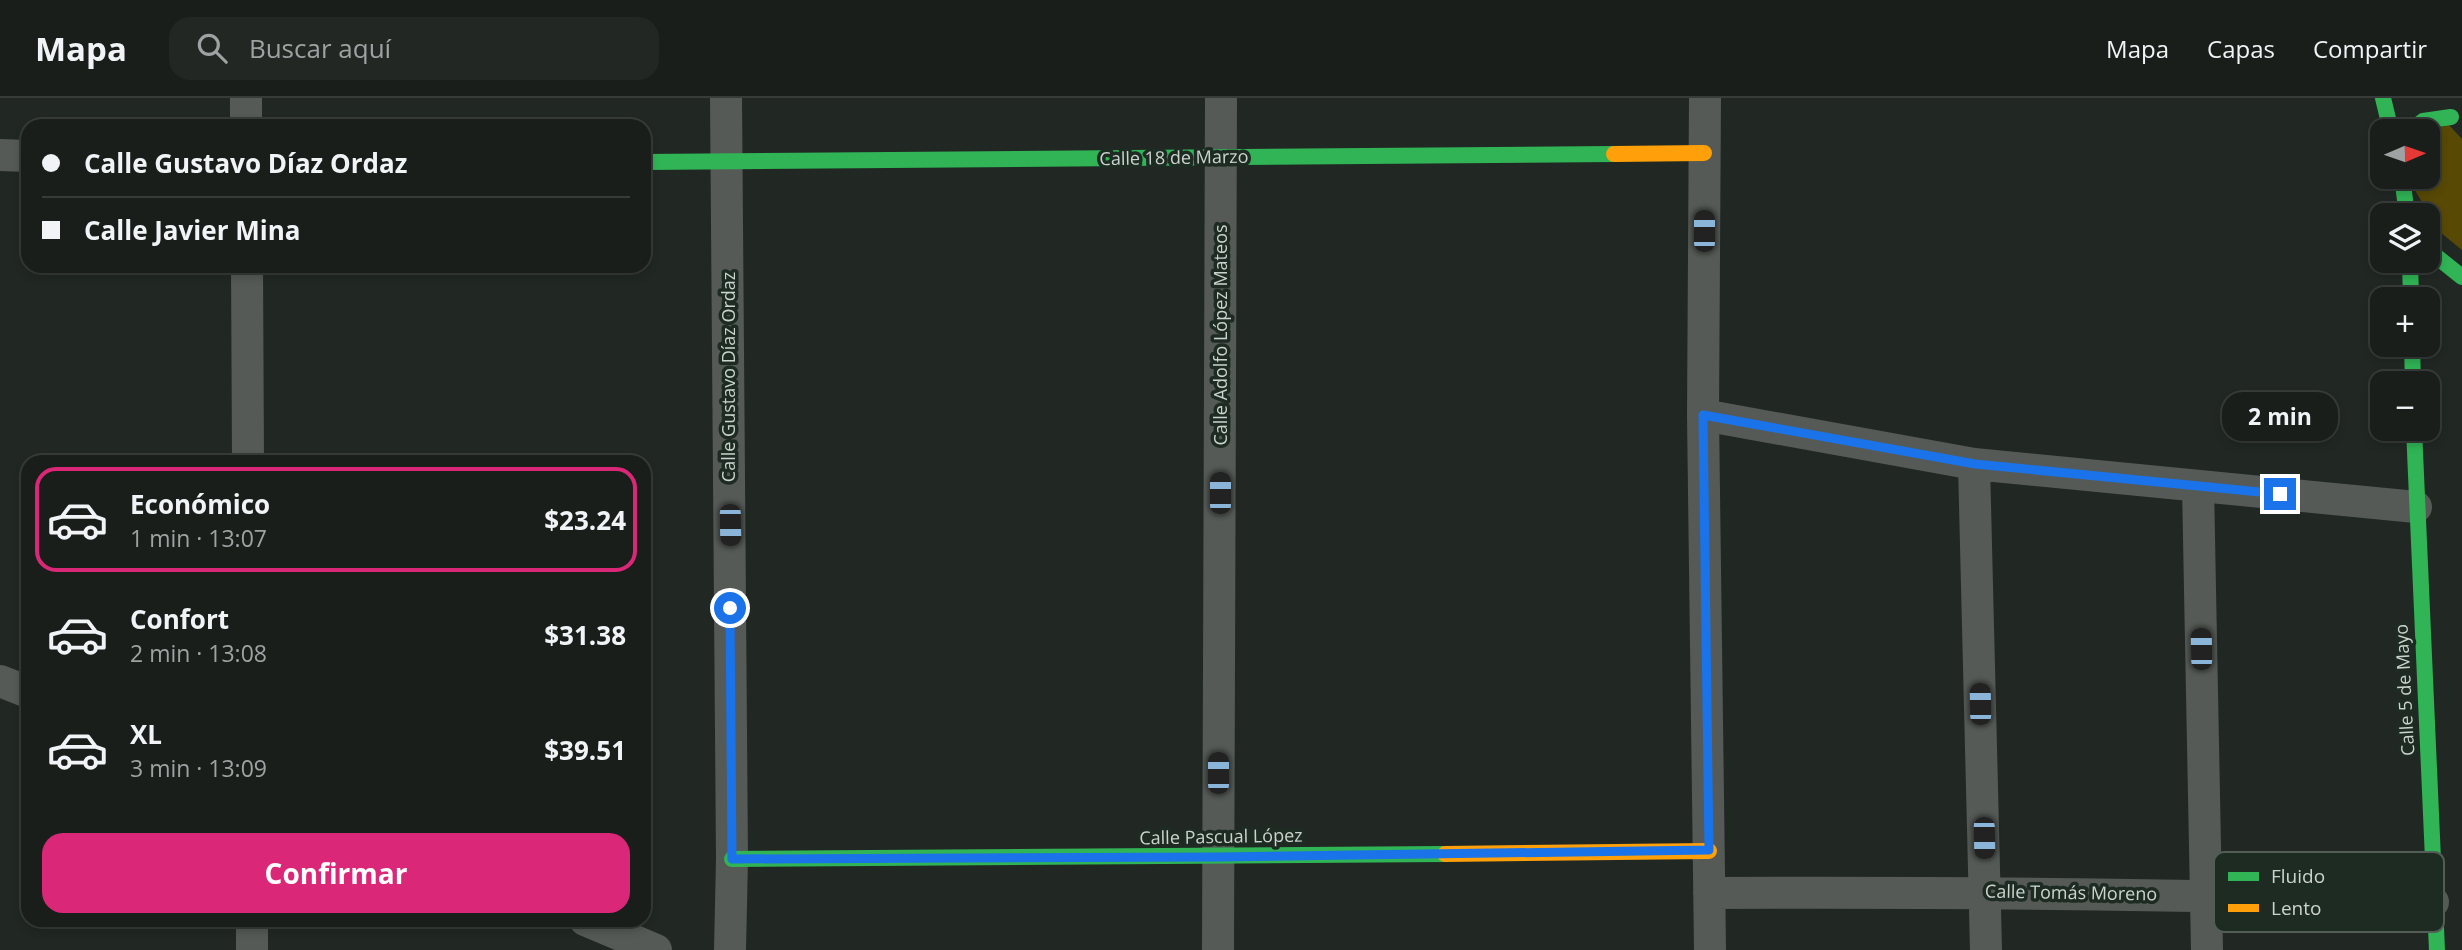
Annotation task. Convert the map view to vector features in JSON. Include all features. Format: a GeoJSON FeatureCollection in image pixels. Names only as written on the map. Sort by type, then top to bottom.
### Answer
{"type":"FeatureCollection","features":[{"type":"Feature","properties":{"kind":"street"},"geometry":{"type":"LineString","coordinates":[[246,98],[246,119]]}},
{"type":"Feature","properties":{"kind":"street","name":"Calle Gustavo Díaz Ordaz"},"geometry":{"type":"LineString","coordinates":[[726,98],[732,859],[730,950]]}},
{"type":"Feature","properties":{"kind":"street","name":"Calle Adolfo López Mateos"},"geometry":{"type":"LineString","coordinates":[[1218,950],[1221,98]]}},
{"type":"Feature","properties":{"kind":"street"},"geometry":{"type":"LineString","coordinates":[[1705,98],[1703,415],[1710,950]]}},
{"type":"Feature","properties":{"kind":"street"},"geometry":{"type":"LineString","coordinates":[[2383,98],[2388,119]]}},
{"type":"Feature","properties":{"kind":"street"},"geometry":{"type":"LineString","coordinates":[[2436,98],[2457,123]]}},
{"type":"Feature","properties":{"kind":"street","name":"Calle 18 de Marzo"},"geometry":{"type":"LineString","coordinates":[[651,162],[1704,153]]}},
{"type":"Feature","properties":{"kind":"street"},"geometry":{"type":"LineString","coordinates":[[0,156],[21,156]]}},
{"type":"Feature","properties":{"kind":"street"},"geometry":{"type":"LineString","coordinates":[[2440,259],[2462,277]]}},
{"type":"Feature","properties":{"kind":"street"},"geometry":{"type":"LineString","coordinates":[[247,273],[248,455]]}},
{"type":"Feature","properties":{"kind":"street"},"geometry":{"type":"LineString","coordinates":[[1703,415],[1975,464],[2416,507]]}},
{"type":"Feature","properties":{"kind":"street","name":"Calle 5 de Mayo"},"geometry":{"type":"LineString","coordinates":[[2414,441],[2431,852]]}},
{"type":"Feature","properties":{"kind":"street"},"geometry":{"type":"LineString","coordinates":[[1975,464],[1986,950]]}},
{"type":"Feature","properties":{"kind":"street"},"geometry":{"type":"LineString","coordinates":[[2198,486],[2207,950]]}},
{"type":"Feature","properties":{"kind":"street"},"geometry":{"type":"LineString","coordinates":[[0,681],[21,689]]}},
{"type":"Feature","properties":{"kind":"street","name":"Calle Pascual López"},"geometry":{"type":"LineString","coordinates":[[732,859],[1217,857],[1709,850]]}},
{"type":"Feature","properties":{"kind":"street","name":"Calle Tomás Moreno"},"geometry":{"type":"LineString","coordinates":[[1709,893],[2214,894]]}},
{"type":"Feature","properties":{"kind":"street"},"geometry":{"type":"LineString","coordinates":[[252,927],[252,950]]}},
{"type":"Feature","properties":{"kind":"street"},"geometry":{"type":"LineString","coordinates":[[602,927],[656,950]]}},
{"type":"Feature","properties":{"kind":"street","name":"Calle 5 de Mayo"},"geometry":{"type":"LineString","coordinates":[[2436,932],[2437,950]]}},
{"type":"Feature","properties":{"kind":"shaded area"},"geometry":{"type":"Polygon","coordinates":[[[2449,125],[2462,139],[2462,250],[2440,232],[2440,203],[2423,203],[2414,189],[2440,189],[2440,127],[2449,125]]]}},
{"type":"Feature","properties":{"kind":"traffic: fast"},"geometry":{"type":"LineString","coordinates":[[2383,98],[2388,119]]}},
{"type":"Feature","properties":{"kind":"traffic: fast"},"geometry":{"type":"LineString","coordinates":[[2437,119],[2451,117]]}},
{"type":"Feature","properties":{"kind":"traffic: fast"},"geometry":{"type":"LineString","coordinates":[[651,162],[1614,154]]}},
{"type":"Feature","properties":{"kind":"traffic: fast"},"geometry":{"type":"LineString","coordinates":[[2404,189],[2405,203]]}},
{"type":"Feature","properties":{"kind":"traffic: fast"},"geometry":{"type":"LineString","coordinates":[[2440,259],[2462,277]]}},
{"type":"Feature","properties":{"kind":"traffic: fast"},"geometry":{"type":"LineString","coordinates":[[2410,273],[2411,287]]}},
{"type":"Feature","properties":{"kind":"traffic: fast"},"geometry":{"type":"LineString","coordinates":[[2412,357],[2413,371]]}},
{"type":"Feature","properties":{"kind":"traffic: fast"},"geometry":{"type":"LineString","coordinates":[[2415,441],[2433,852]]}},
{"type":"Feature","properties":{"kind":"traffic: fast"},"geometry":{"type":"LineString","coordinates":[[732,859],[1445,854]]}},
{"type":"Feature","properties":{"kind":"traffic: fast"},"geometry":{"type":"LineString","coordinates":[[2436,932],[2437,950]]}},
{"type":"Feature","properties":{"kind":"traffic: slow"},"geometry":{"type":"LineString","coordinates":[[1614,154],[1704,153]]}},
{"type":"Feature","properties":{"kind":"traffic: slow"},"geometry":{"type":"LineString","coordinates":[[1445,854],[1709,851]]}},
{"type":"Feature","properties":{"kind":"route"},"geometry":{"type":"LineString","coordinates":[[730,608],[732,859],[1217,857],[1709,850],[1703,415],[1975,464],[2280,494]]}}]}
